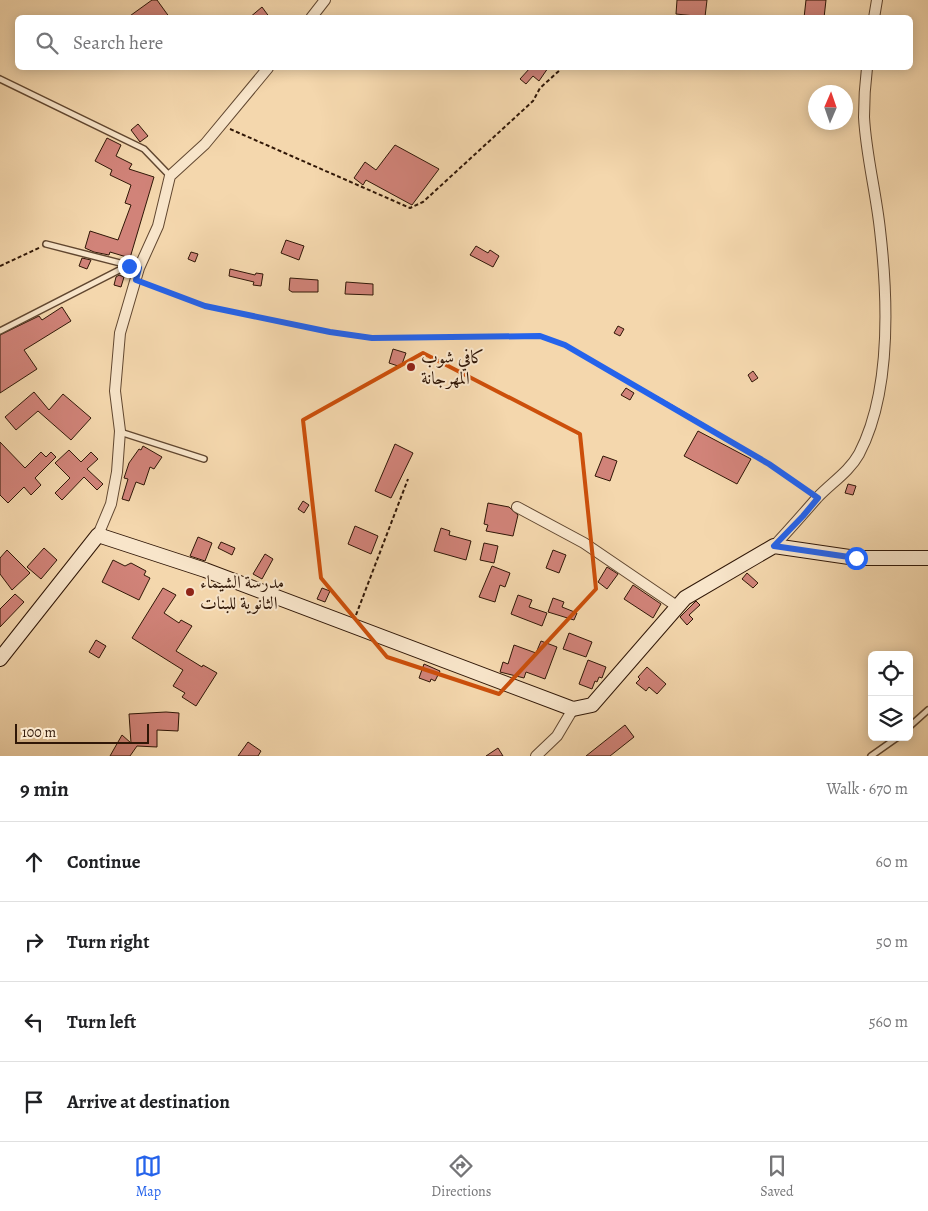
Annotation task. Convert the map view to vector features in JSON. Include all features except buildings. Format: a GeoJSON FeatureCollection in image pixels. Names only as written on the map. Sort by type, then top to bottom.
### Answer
{"type":"FeatureCollection","features":[{"type":"Feature","properties":{"kind":"street"},"geometry":{"type":"LineString","coordinates":[[313,15],[325,0]]}},
{"type":"Feature","properties":{"kind":"street"},"geometry":{"type":"LineString","coordinates":[[874,15],[877,0]]}},
{"type":"Feature","properties":{"kind":"street"},"geometry":{"type":"LineString","coordinates":[[0,659],[98,535],[111,504],[116,480],[120,431],[115,391],[120,333],[136,280],[134,267],[158,226],[170,176],[205,144],[266,70]]}},
{"type":"Feature","properties":{"kind":"street"},"geometry":{"type":"LineString","coordinates":[[98,535],[205,570],[573,709],[592,705],[685,598],[774,546],[818,498],[846,472],[858,454],[872,417],[881,379],[885,344],[880,231],[864,116],[867,70]]}},
{"type":"Feature","properties":{"kind":"street"},"geometry":{"type":"LineString","coordinates":[[517,507],[584,543],[678,607]]}},
{"type":"Feature","properties":{"kind":"street"},"geometry":{"type":"LineString","coordinates":[[774,546],[856,558],[886,560],[928,558]]}},
{"type":"Feature","properties":{"kind":"street"},"geometry":{"type":"LineString","coordinates":[[536,756],[557,736],[573,709]]}},
{"type":"Feature","properties":{"kind":"lane"},"geometry":{"type":"LineString","coordinates":[[0,79],[144,149],[170,176]]}},
{"type":"Feature","properties":{"kind":"lane"},"geometry":{"type":"LineString","coordinates":[[46,244],[134,267]]}},
{"type":"Feature","properties":{"kind":"lane"},"geometry":{"type":"LineString","coordinates":[[0,330],[134,267]]}},
{"type":"Feature","properties":{"kind":"lane"},"geometry":{"type":"LineString","coordinates":[[120,431],[204,459]]}},
{"type":"Feature","properties":{"kind":"lane"},"geometry":{"type":"LineString","coordinates":[[913,723],[928,710]]}},
{"type":"Feature","properties":{"kind":"lane"},"geometry":{"type":"LineString","coordinates":[[871,756],[892,741]]}},
{"type":"Feature","properties":{"kind":"path"},"geometry":{"type":"LineString","coordinates":[[221,124],[410,208],[423,202],[533,101],[540,88],[560,70]]}},
{"type":"Feature","properties":{"kind":"path"},"geometry":{"type":"LineString","coordinates":[[0,266],[46,244]]}},
{"type":"Feature","properties":{"kind":"path"},"geometry":{"type":"LineString","coordinates":[[136,280],[205,306],[355,336],[372,338],[540,336],[565,345],[662,400],[769,464],[818,498]]}},
{"type":"Feature","properties":{"kind":"path"},"geometry":{"type":"LineString","coordinates":[[352,626],[408,479]]}},
{"type":"Feature","properties":{"kind":"highlighted area"},"geometry":{"type":"Polygon","coordinates":[[[423,353],[580,434],[596,589],[499,694],[387,657],[321,578],[303,420],[423,353]]]}},
{"type":"Feature","properties":{"kind":"place","name":"كافي شوب المهرجانة"},"geometry":{"type":"Point","coordinates":[411,367]}},
{"type":"Feature","properties":{"kind":"place","name":"مدرسة الشيماء الثانوية للبنات"},"geometry":{"type":"Point","coordinates":[190,592]}},
{"type":"Feature","properties":{"kind":"route"},"geometry":{"type":"LineString","coordinates":[[129,266],[139,268],[136,280],[205,306],[330,332],[372,338],[540,336],[565,345],[769,464],[818,498],[774,546],[856,558]]}}]}
